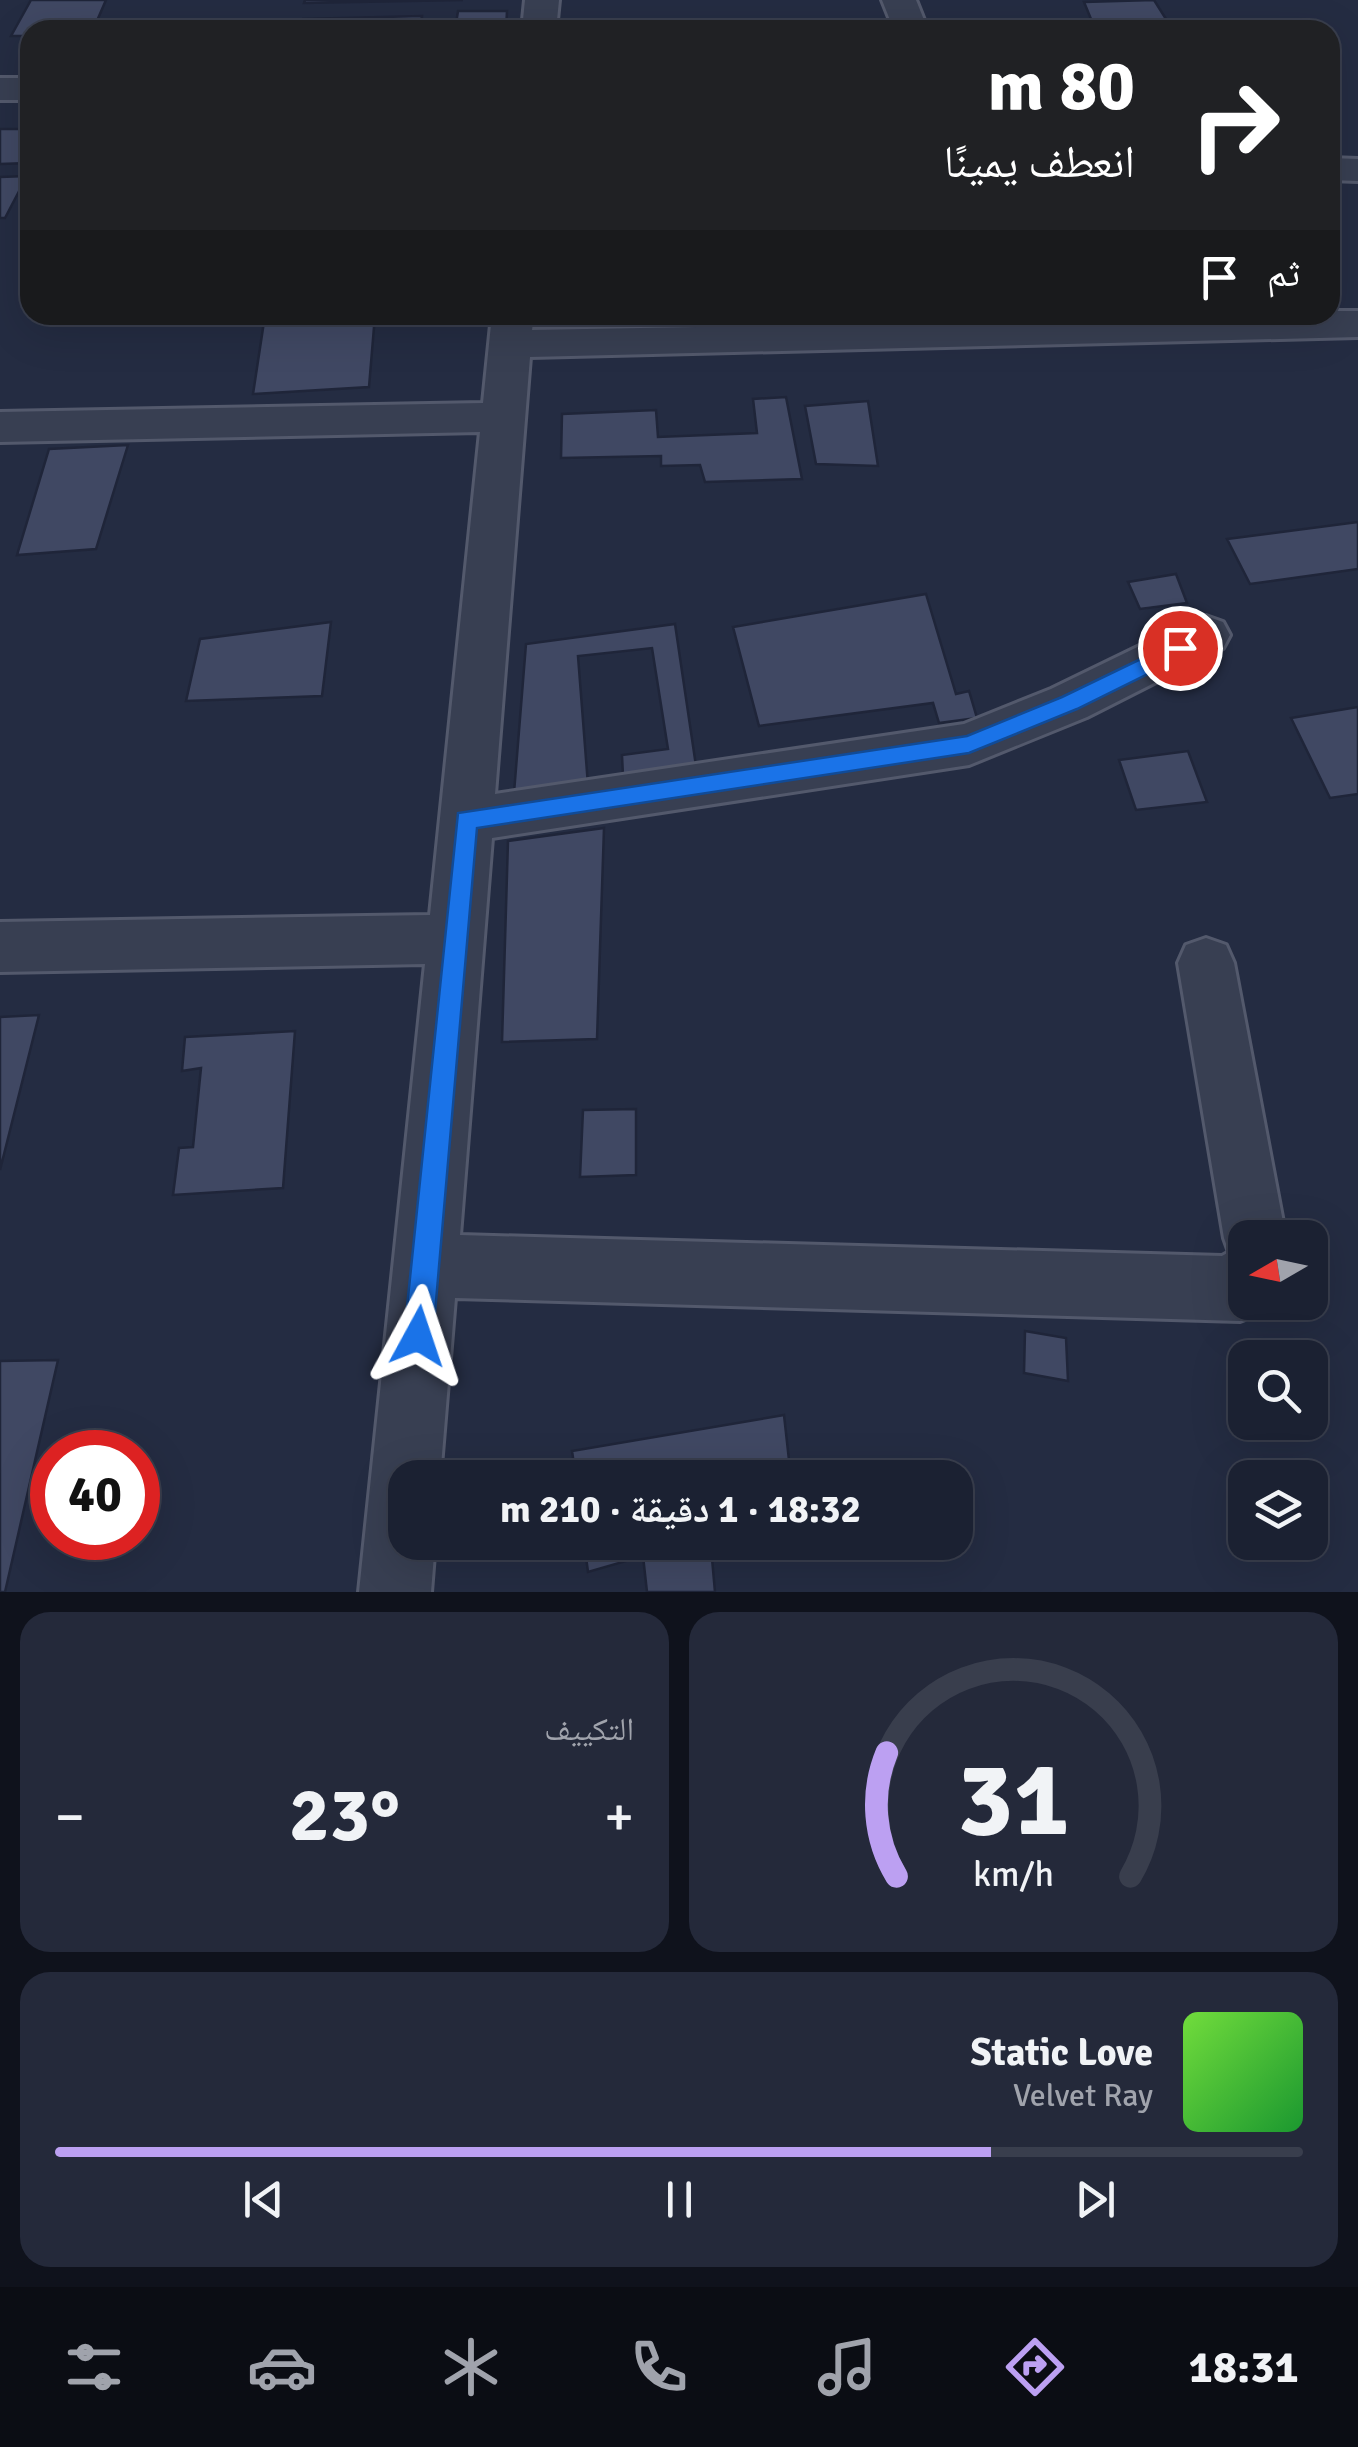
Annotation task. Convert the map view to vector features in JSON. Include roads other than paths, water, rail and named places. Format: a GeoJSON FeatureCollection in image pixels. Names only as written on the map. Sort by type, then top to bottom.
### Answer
{"type":"FeatureCollection","features":[{"type":"Feature","properties":{"kind":"street"},"geometry":{"type":"LineString","coordinates":[[407,1460],[512,330],[1217,325]]}},
{"type":"Feature","properties":{"kind":"street"},"geometry":{"type":"LineString","coordinates":[[0,426],[504,417]]}},
{"type":"Feature","properties":{"kind":"street"},"geometry":{"type":"LineString","coordinates":[[466,820],[969,744],[1070,703],[1206,634]]}},
{"type":"Feature","properties":{"kind":"street"},"geometry":{"type":"LineString","coordinates":[[0,947],[456,939]]}},
{"type":"Feature","properties":{"kind":"street"},"geometry":{"type":"LineString","coordinates":[[1206,963],[1253,1220]]}},
{"type":"Feature","properties":{"kind":"street"},"geometry":{"type":"LineString","coordinates":[[425,1266],[1228,1289]]}},
{"type":"Feature","properties":{"kind":"street"},"geometry":{"type":"LineString","coordinates":[[395,1592],[398,1560]]}}]}
